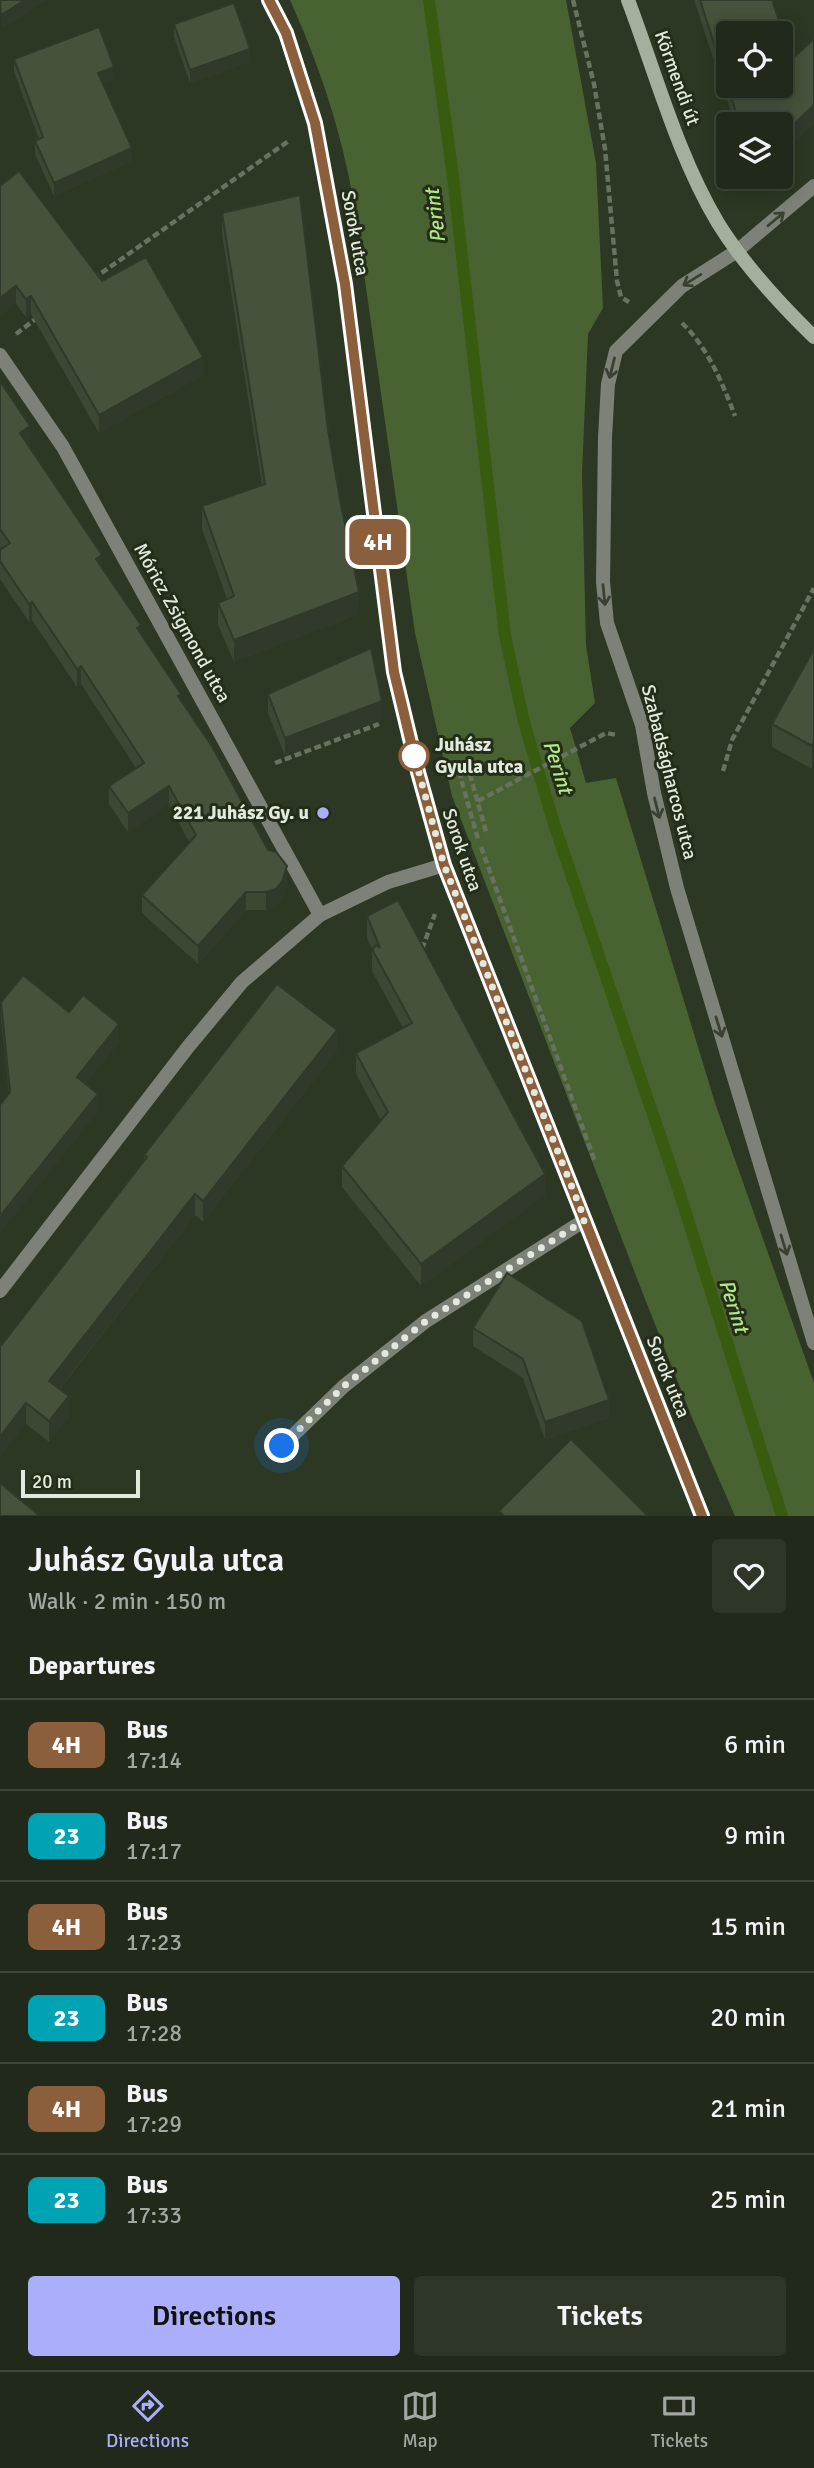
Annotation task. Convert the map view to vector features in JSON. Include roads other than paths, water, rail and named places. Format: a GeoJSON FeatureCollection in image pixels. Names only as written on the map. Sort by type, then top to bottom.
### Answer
{"type":"FeatureCollection","features":[{"type":"Feature","properties":{"kind":"street","name":"Sorok utca"},"geometry":{"type":"LineString","coordinates":[[269,0],[286,33],[315,123],[345,284],[394,672],[444,865],[702,1516]]}},
{"type":"Feature","properties":{"kind":"street","name":"Körmendi út"},"geometry":{"type":"LineString","coordinates":[[628,0],[688,160],[718,223],[737,251],[781,304],[814,337]]}},
{"type":"Feature","properties":{"kind":"street","name":"Szabadságharcos utca"},"geometry":{"type":"LineString","coordinates":[[814,186],[737,251],[682,286],[616,351],[608,384],[605,437],[603,582],[607,623],[642,725],[654,793],[677,888],[814,1343]]}},
{"type":"Feature","properties":{"kind":"street","name":"Móricz Zsigmond utca"},"geometry":{"type":"LineString","coordinates":[[0,355],[63,447],[320,915]]}},
{"type":"Feature","properties":{"kind":"street"},"geometry":{"type":"LineString","coordinates":[[0,1292],[180,1057],[242,982],[320,915],[388,882],[444,865]]}},
{"type":"Feature","properties":{"kind":"street"},"geometry":{"type":"LineString","coordinates":[[282,1446],[344,1386],[426,1321],[585,1220]]}},
{"type":"Feature","properties":{"kind":"waterway","name":"Perint"},"geometry":{"type":"LineString","coordinates":[[429,0],[453,177],[505,636],[524,722],[554,824],[678,1188],[782,1516]]}},
{"type":"Feature","properties":{"kind":"place","name":"Juhász Gyula utca"},"geometry":{"type":"Point","coordinates":[414,756]}},
{"type":"Feature","properties":{"kind":"place","name":"221 Juhász Gy. u"},"geometry":{"type":"Point","coordinates":[323,813]}}]}
